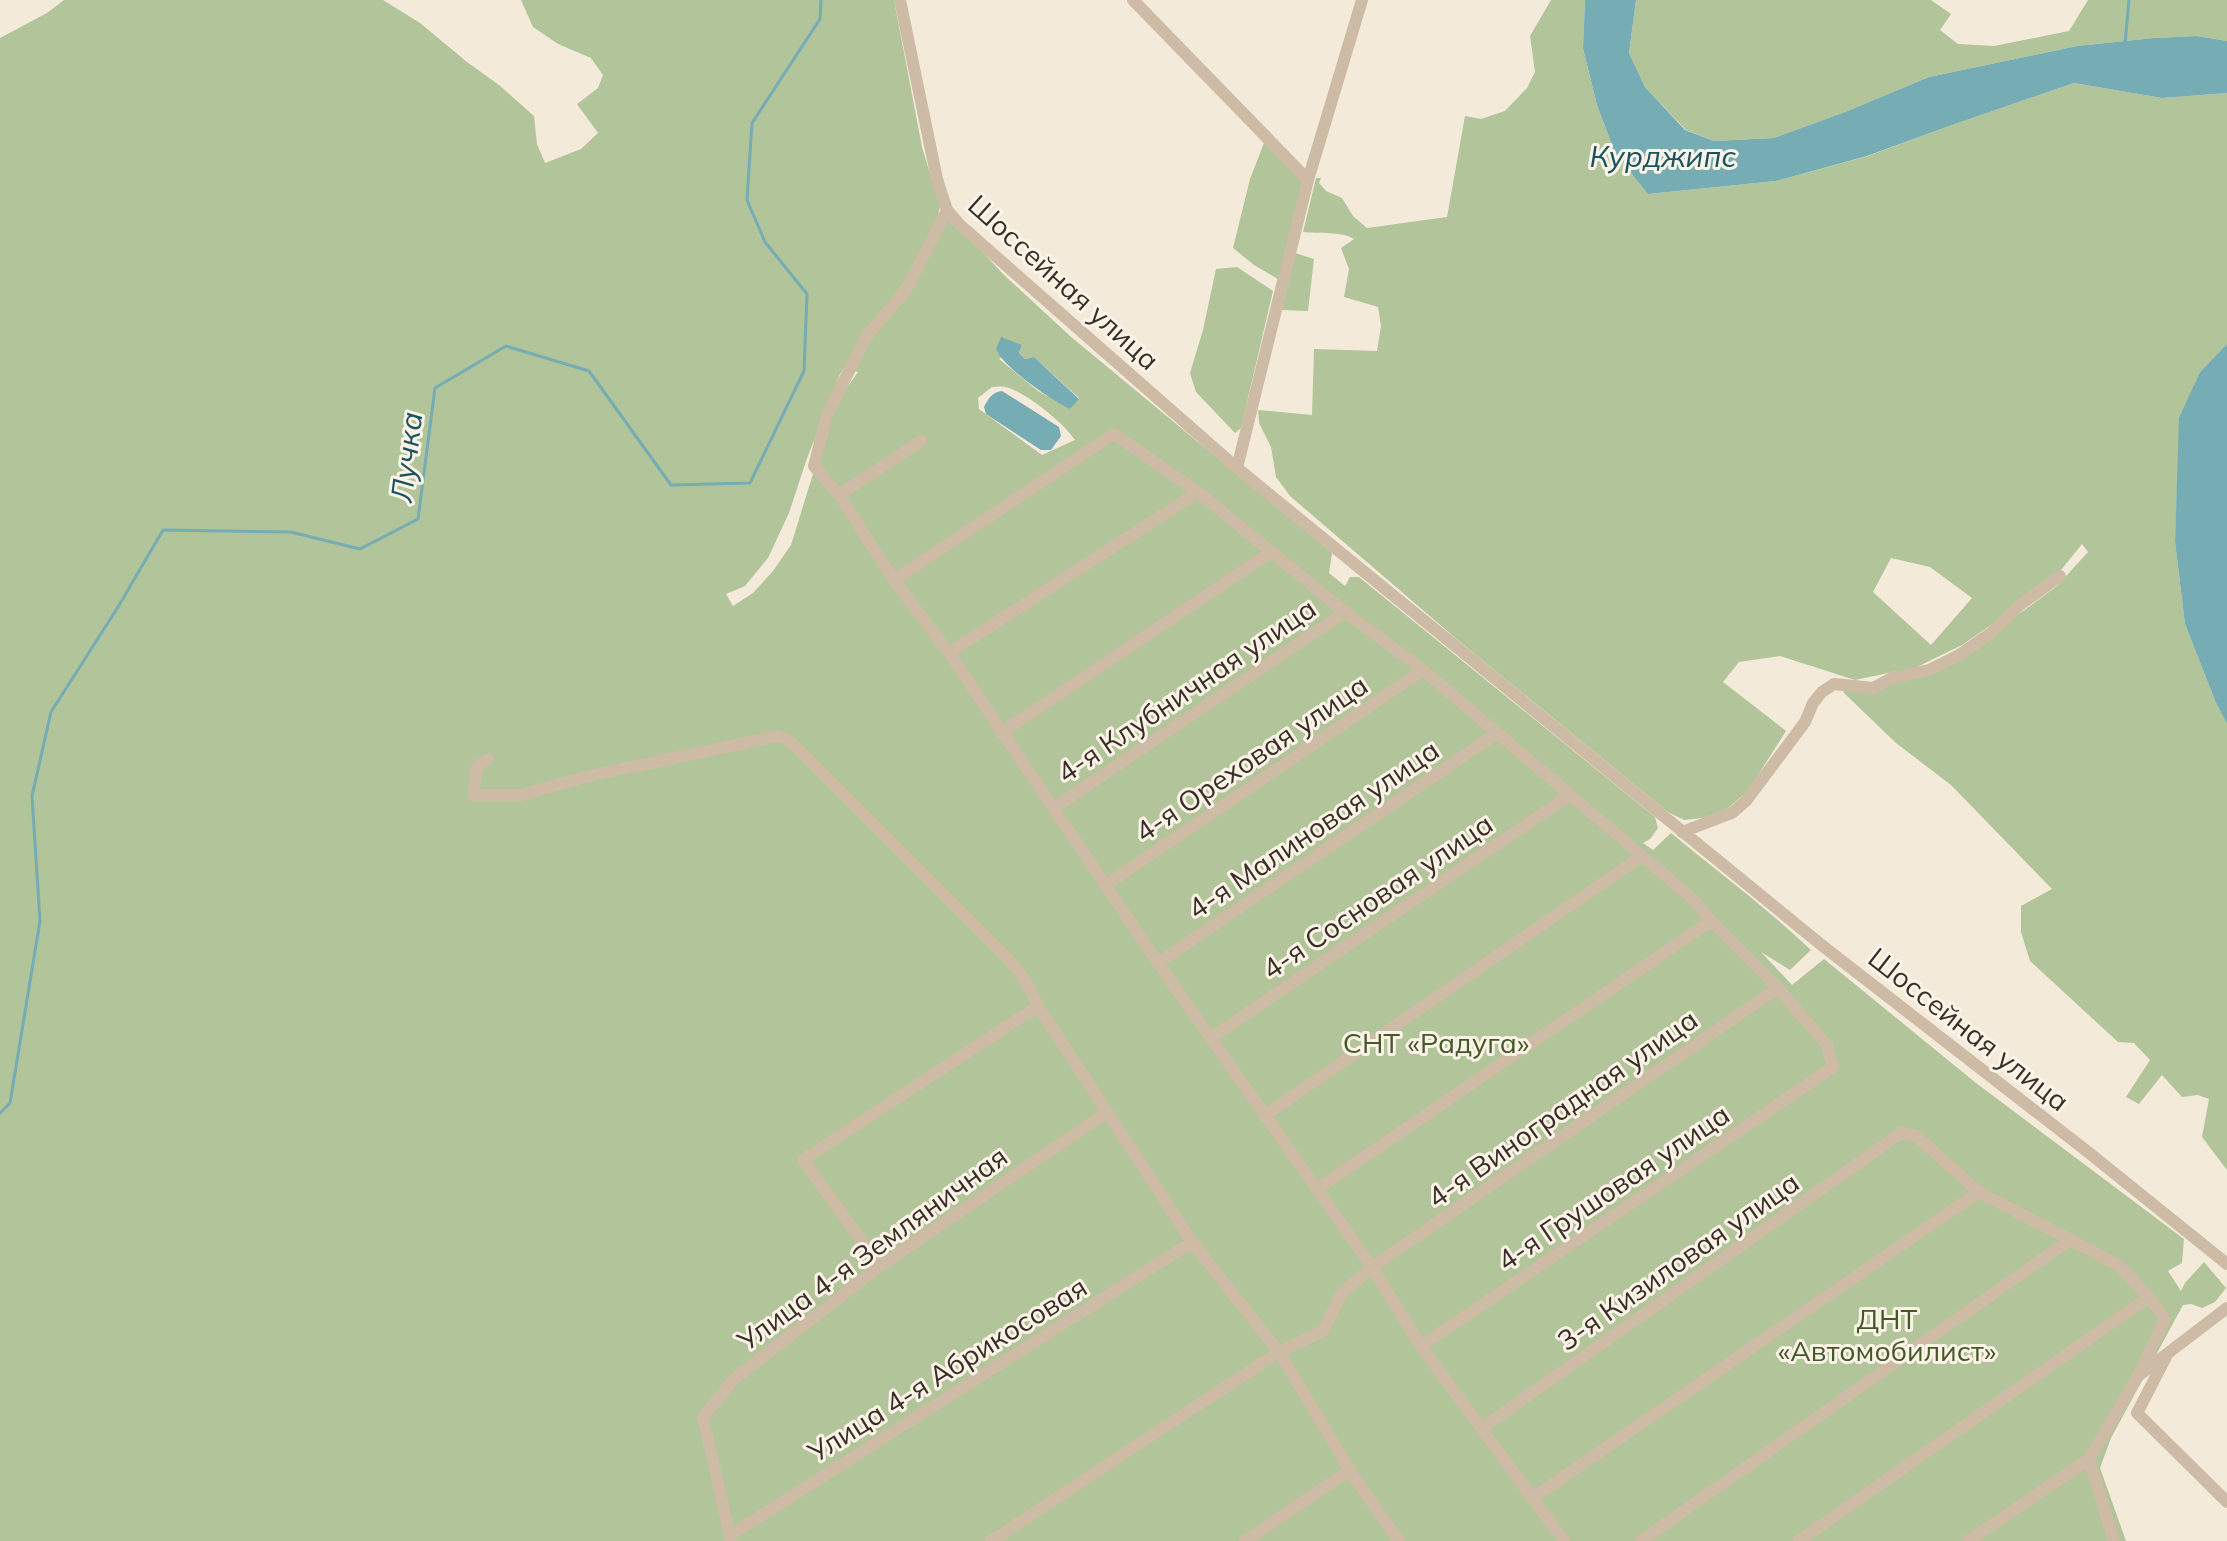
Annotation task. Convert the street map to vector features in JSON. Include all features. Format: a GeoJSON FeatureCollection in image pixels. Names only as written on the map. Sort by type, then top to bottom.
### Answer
{"type":"FeatureCollection","features":[{"type":"Feature","properties":{"kind":"street","name":"Шоссейная улица"},"geometry":{"type":"LineString","coordinates":[[900,0],[937,179],[947,210],[960,225],[1237,468],[1824,947],[2227,1264]]}},
{"type":"Feature","properties":{"kind":"street"},"geometry":{"type":"LineString","coordinates":[[1133,0],[1308,180]]}},
{"type":"Feature","properties":{"kind":"street"},"geometry":{"type":"LineString","coordinates":[[1237,468],[1308,180],[1362,0]]}},
{"type":"Feature","properties":{"kind":"street"},"geometry":{"type":"LineString","coordinates":[[947,210],[906,290],[866,337],[827,415],[814,466],[839,495],[894,580],[949,653],[1158,963],[1372,1267],[1421,1346],[1564,1541]]}},
{"type":"Feature","properties":{"kind":"street"},"geometry":{"type":"LineString","coordinates":[[894,580],[1114,434],[1198,492],[1345,612],[1423,670],[1694,900],[1778,988]]}},
{"type":"Feature","properties":{"kind":"street"},"geometry":{"type":"LineString","coordinates":[[839,495],[921,441]]}},
{"type":"Feature","properties":{"kind":"street"},"geometry":{"type":"LineString","coordinates":[[949,653],[1198,492]]}},
{"type":"Feature","properties":{"kind":"street"},"geometry":{"type":"LineString","coordinates":[[1001,733],[1271,552]]}},
{"type":"Feature","properties":{"kind":"street"},"geometry":{"type":"LineString","coordinates":[[1682,832],[1732,813],[1746,801],[1805,722],[1813,703],[1822,692],[1834,684],[1873,688],[1892,678],[1929,670],[1959,655],[1991,633],[2020,605],[2060,576]]}},
{"type":"Feature","properties":{"kind":"street","name":"4-я Клубничная улица"},"geometry":{"type":"LineString","coordinates":[[1054,808],[1345,612]]}},
{"type":"Feature","properties":{"kind":"street","name":"4-я Ореховая улица"},"geometry":{"type":"LineString","coordinates":[[1106,885],[1423,670]]}},
{"type":"Feature","properties":{"kind":"street","name":"4-я Малиновая улица"},"geometry":{"type":"LineString","coordinates":[[1158,963],[1496,734]]}},
{"type":"Feature","properties":{"kind":"street"},"geometry":{"type":"LineString","coordinates":[[488,759],[477,767],[473,795],[521,795],[589,776],[778,736],[790,741],[1009,960],[1025,980],[1038,1006],[1106,1113],[1192,1242],[1279,1352],[1350,1470],[1399,1541]]}},
{"type":"Feature","properties":{"kind":"street","name":"4-я Сосновая улица"},"geometry":{"type":"LineString","coordinates":[[1212,1037],[1570,795]]}},
{"type":"Feature","properties":{"kind":"street"},"geometry":{"type":"LineString","coordinates":[[1264,1116],[1642,856]]}},
{"type":"Feature","properties":{"kind":"street"},"geometry":{"type":"LineString","coordinates":[[1317,1189],[1711,921]]}},
{"type":"Feature","properties":{"kind":"street","name":"4-я Грушовая улица"},"geometry":{"type":"LineString","coordinates":[[1421,1346],[1833,1067],[1827,1045],[1778,988]]}},
{"type":"Feature","properties":{"kind":"street","name":"4-я Виноградная улица"},"geometry":{"type":"LineString","coordinates":[[991,1541],[1279,1352],[1323,1331],[1342,1293],[1372,1267],[1778,988]]}},
{"type":"Feature","properties":{"kind":"street"},"geometry":{"type":"LineString","coordinates":[[880,1266],[803,1160],[1038,1006]]}},
{"type":"Feature","properties":{"kind":"street","name":"Улица 4-я Земляничная"},"geometry":{"type":"LineString","coordinates":[[730,1539],[703,1417],[734,1379],[880,1266],[1106,1113]]}},
{"type":"Feature","properties":{"kind":"street","name":"3-я Кизиловая улица"},"geometry":{"type":"LineString","coordinates":[[1482,1428],[1901,1133],[1916,1136],[1979,1192]]}},
{"type":"Feature","properties":{"kind":"street"},"geometry":{"type":"LineString","coordinates":[[1534,1497],[1979,1192],[2118,1265],[2165,1319],[2138,1376],[2089,1459],[1968,1541]]}},
{"type":"Feature","properties":{"kind":"street"},"geometry":{"type":"LineString","coordinates":[[1641,1541],[2071,1239]]}},
{"type":"Feature","properties":{"kind":"street","name":"Улица 4-я Абрикосовая"},"geometry":{"type":"LineString","coordinates":[[730,1539],[1192,1242]]}},
{"type":"Feature","properties":{"kind":"street"},"geometry":{"type":"LineString","coordinates":[[1799,1541],[2149,1297]]}},
{"type":"Feature","properties":{"kind":"street"},"geometry":{"type":"LineString","coordinates":[[2138,1376],[2227,1308]]}},
{"type":"Feature","properties":{"kind":"street"},"geometry":{"type":"LineString","coordinates":[[2168,1354],[2137,1413],[2227,1502]]}},
{"type":"Feature","properties":{"kind":"street"},"geometry":{"type":"LineString","coordinates":[[2089,1459],[2114,1541]]}},
{"type":"Feature","properties":{"kind":"street"},"geometry":{"type":"LineString","coordinates":[[1245,1541],[1350,1470]]}},
{"type":"Feature","properties":{"kind":"green space"},"geometry":{"type":"Polygon","coordinates":[[[64,0],[383,0],[420,23],[534,116],[537,144],[545,163],[581,149],[598,133],[577,104],[598,88],[603,75],[591,58],[558,44],[533,27],[521,0],[894,0],[922,147],[940,207],[916,265],[840,374],[789,513],[768,558],[745,586],[726,594],[733,606],[753,593],[791,545],[834,406],[858,372],[853,371],[874,331],[950,217],[1003,274],[1070,336],[1332,553],[1329,573],[1345,586],[1350,577],[1359,577],[1655,817],[1658,828],[1643,843],[1653,850],[1671,833],[1811,950],[1790,970],[1761,952],[1792,985],[1824,959],[1976,1083],[2184,1239],[2182,1263],[2168,1271],[2181,1291],[2204,1262],[2226,1288],[2215,1302],[2202,1308],[2183,1305],[2111,1438],[2100,1468],[2126,1541],[0,1541],[0,38],[47,13],[64,0]],[[1022,346],[999,359],[1038,391],[1070,409],[1079,398],[1034,357],[1025,359],[1019,353],[1022,346]],[[992,387],[978,398],[979,409],[1042,455],[1075,440],[1033,401],[1013,390],[992,387]]]}},
{"type":"Feature","properties":{"kind":"green space"},"geometry":{"type":"Polygon","coordinates":[[[1551,0],[1585,0],[1583,48],[1597,105],[1615,153],[1648,194],[1776,181],[1868,156],[2074,83],[2162,98],[2227,93],[2227,344],[2200,372],[2180,418],[2175,542],[2185,624],[2227,724],[2227,1170],[2202,1137],[2209,1099],[2198,1095],[2182,1097],[2162,1075],[2139,1104],[2126,1097],[2150,1060],[2134,1043],[2118,1042],[2030,961],[2021,932],[2021,906],[2052,889],[1951,785],[1896,743],[1843,692],[1850,688],[1874,691],[1981,642],[2057,586],[2088,552],[2082,544],[2061,570],[2001,618],[1962,645],[1917,667],[1855,680],[1780,656],[1739,662],[1723,682],[1786,731],[1748,791],[1727,809],[1703,818],[1684,820],[1668,812],[1460,642],[1290,496],[1276,477],[1271,447],[1259,423],[1258,410],[1312,415],[1314,349],[1377,351],[1381,326],[1378,307],[1344,297],[1349,269],[1341,248],[1354,239],[1337,234],[1303,232],[1316,178],[1321,178],[1319,183],[1326,191],[1342,198],[1353,216],[1367,228],[1447,217],[1465,116],[1481,119],[1505,111],[1527,88],[1535,72],[1530,36],[1551,0]],[[1891,558],[1873,592],[1931,645],[1972,598],[1930,567],[1891,558]]]}},
{"type":"Feature","properties":{"kind":"green space"},"geometry":{"type":"Polygon","coordinates":[[[1636,0],[1931,0],[1951,14],[1940,30],[1958,44],[1994,46],[2069,31],[2088,0],[2227,0],[2227,41],[2197,36],[2077,46],[1929,77],[1774,138],[1714,141],[1686,130],[1645,87],[1629,53],[1636,0]]]}},
{"type":"Feature","properties":{"kind":"green space"},"geometry":{"type":"Polygon","coordinates":[[[1264,143],[1304,181],[1278,279],[1233,248],[1250,179],[1264,143]]]}},
{"type":"Feature","properties":{"kind":"green space"},"geometry":{"type":"Polygon","coordinates":[[[1295,253],[1314,259],[1308,311],[1281,310],[1295,253]]]}},
{"type":"Feature","properties":{"kind":"green space"},"geometry":{"type":"Polygon","coordinates":[[[1237,267],[1273,291],[1241,428],[1235,433],[1196,392],[1190,373],[1216,269],[1237,267]]]}},
{"type":"Feature","properties":{"kind":"water","name":"Курджипс"},"geometry":{"type":"Polygon","coordinates":[[[1585,0],[1636,0],[1629,53],[1645,87],[1685,130],[1714,141],[1774,138],[1929,77],[2077,46],[2154,38],[2197,36],[2227,41],[2227,93],[2162,98],[2074,83],[1867,156],[1776,181],[1648,194],[1615,153],[1597,105],[1583,48],[1585,0]]]}},
{"type":"Feature","properties":{"kind":"water"},"geometry":{"type":"Polygon","coordinates":[[[1001,337],[1022,345],[1019,353],[1025,359],[1034,357],[1079,399],[1070,409],[1040,391],[1000,356],[996,349],[1001,337]]]}},
{"type":"Feature","properties":{"kind":"water"},"geometry":{"type":"Polygon","coordinates":[[[2227,344],[2227,724],[2185,624],[2175,542],[2179,418],[2200,372],[2227,344]]]}},
{"type":"Feature","properties":{"kind":"water"},"geometry":{"type":"Polygon","coordinates":[[[1002,391],[1059,427],[1061,436],[1051,450],[1041,450],[986,414],[984,407],[989,399],[1002,391]]]}},
{"type":"Feature","properties":{"kind":"waterway","name":"Лучка"},"geometry":{"type":"LineString","coordinates":[[0,1113],[10,1103],[40,921],[32,796],[51,712],[163,530],[291,532],[360,549],[418,519],[435,388],[506,346],[589,371],[671,485],[750,483],[804,371],[807,294],[765,242],[747,200],[752,123],[820,19],[821,0]]}},
{"type":"Feature","properties":{"kind":"waterway"},"geometry":{"type":"LineString","coordinates":[[2125,44],[2129,0]]}},
{"type":"Feature","properties":{"kind":"park label","name":"СНТ «Радуга»"},"geometry":{"type":"Point","coordinates":[1436,1042]}},
{"type":"Feature","properties":{"kind":"park label","name":"ДНТ «Автомобилист»"},"geometry":{"type":"Point","coordinates":[1887,1334]}}]}
